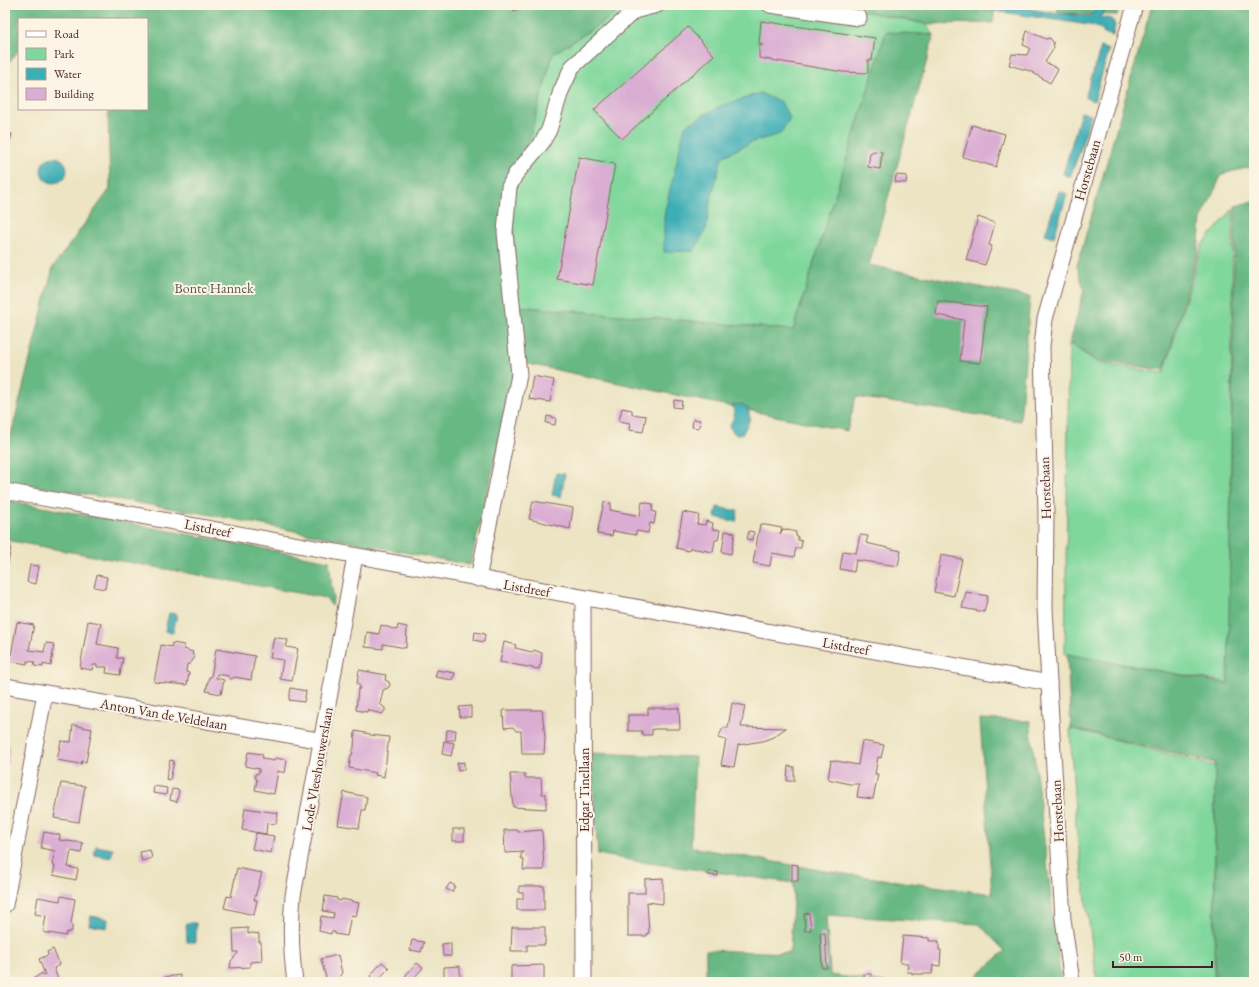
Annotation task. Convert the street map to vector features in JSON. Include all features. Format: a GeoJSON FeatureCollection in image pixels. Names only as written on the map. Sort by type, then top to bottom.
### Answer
{"type":"FeatureCollection","features":[{"type":"Feature","properties":{"kind":"street"},"geometry":{"type":"LineString","coordinates":[[478,578],[519,375],[505,232],[508,188],[515,175],[541,144],[549,130],[561,91],[572,67],[634,11],[657,5]]}},
{"type":"Feature","properties":{"kind":"street"},"geometry":{"type":"LineString","coordinates":[[770,5],[859,18]]}},
{"type":"Feature","properties":{"kind":"street","name":"Horstebaan"},"geometry":{"type":"LineString","coordinates":[[1072,982],[1063,919],[1049,683],[1046,608],[1046,514],[1042,409],[1042,346],[1045,319],[1135,5]]}},
{"type":"Feature","properties":{"kind":"street","name":"Listdreef"},"geometry":{"type":"LineString","coordinates":[[5,491],[1049,683]]}},
{"type":"Feature","properties":{"kind":"street","name":"Lode Vleeshouwerslaan"},"geometry":{"type":"LineString","coordinates":[[295,982],[291,952],[290,923],[293,896],[323,741],[355,556]]}},
{"type":"Feature","properties":{"kind":"street","name":"Edgar Tinellaan"},"geometry":{"type":"LineString","coordinates":[[583,598],[584,982]]}},
{"type":"Feature","properties":{"kind":"street","name":"Anton Van de Veldelaan"},"geometry":{"type":"LineString","coordinates":[[5,686],[323,741]]}},
{"type":"Feature","properties":{"kind":"street"},"geometry":{"type":"LineString","coordinates":[[5,905],[45,693]]}},
{"type":"Feature","properties":{"kind":"green space","name":"Bonte Hannek"},"geometry":{"type":"Polygon","coordinates":[[[5,5],[629,5],[553,54],[512,201],[516,306],[793,330],[886,32],[934,35],[869,265],[1030,297],[1020,421],[856,397],[847,431],[519,362],[470,565],[212,515],[5,481],[5,442],[9,443],[53,267],[110,189],[108,110],[148,110],[148,18],[18,18],[18,51],[5,67],[5,5]]]}},
{"type":"Feature","properties":{"kind":"green space"},"geometry":{"type":"Polygon","coordinates":[[[629,5],[835,5],[926,24],[934,35],[886,32],[793,330],[516,306],[512,201],[553,54],[629,5]]]}},
{"type":"Feature","properties":{"kind":"green space"},"geometry":{"type":"Polygon","coordinates":[[[835,5],[995,5],[993,23],[926,24],[835,5]]]}},
{"type":"Feature","properties":{"kind":"green space"},"geometry":{"type":"Polygon","coordinates":[[[1057,5],[1120,5],[1117,15],[1058,13],[1057,5]]]}},
{"type":"Feature","properties":{"kind":"green space"},"geometry":{"type":"Polygon","coordinates":[[[1152,5],[1254,5],[1254,166],[1222,174],[1201,220],[1198,252],[1164,370],[1097,361],[1070,343],[1084,290],[1077,266],[1152,5]]]}},
{"type":"Feature","properties":{"kind":"green space"},"geometry":{"type":"Polygon","coordinates":[[[1254,201],[1254,982],[1215,982],[1215,763],[1071,728],[1067,654],[1228,684],[1235,206],[1254,201]]]}},
{"type":"Feature","properties":{"kind":"green space"},"geometry":{"type":"Polygon","coordinates":[[[1233,209],[1229,683],[1065,654],[1069,343],[1098,363],[1164,373],[1202,245],[1233,209]]]}},
{"type":"Feature","properties":{"kind":"green space"},"geometry":{"type":"Polygon","coordinates":[[[5,500],[329,561],[333,598],[332,606],[326,598],[5,540],[5,500]]]}},
{"type":"Feature","properties":{"kind":"green space"},"geometry":{"type":"Polygon","coordinates":[[[980,719],[1030,721],[1061,982],[970,982],[1005,951],[979,924],[826,915],[830,975],[886,982],[706,982],[706,950],[790,953],[794,883],[641,862],[598,854],[591,753],[695,757],[691,847],[831,872],[992,894],[980,719]]]}},
{"type":"Feature","properties":{"kind":"green space"},"geometry":{"type":"Polygon","coordinates":[[[1070,728],[1215,766],[1214,982],[1097,982],[1076,827],[1070,728]]]}},
{"type":"Feature","properties":{"kind":"water"},"geometry":{"type":"Polygon","coordinates":[[[954,5],[1007,5],[1053,13],[1090,16],[1097,10],[1098,5],[1108,5],[1100,17],[1112,19],[1115,25],[1113,36],[1104,33],[1102,29],[1089,25],[954,5]]]}},
{"type":"Feature","properties":{"kind":"water"},"geometry":{"type":"Polygon","coordinates":[[[1101,47],[1109,50],[1094,101],[1085,98],[1101,47]]]}},
{"type":"Feature","properties":{"kind":"water"},"geometry":{"type":"Polygon","coordinates":[[[760,93],[781,102],[790,118],[780,134],[752,142],[722,157],[710,203],[706,229],[694,251],[664,252],[664,215],[685,126],[718,107],[760,93]]]}},
{"type":"Feature","properties":{"kind":"water"},"geometry":{"type":"Polygon","coordinates":[[[1081,112],[1091,115],[1070,177],[1063,174],[1081,112]]]}},
{"type":"Feature","properties":{"kind":"water"},"geometry":{"type":"Polygon","coordinates":[[[54,157],[63,161],[67,170],[63,179],[54,183],[45,179],[41,170],[45,161],[54,157]]]}},
{"type":"Feature","properties":{"kind":"water"},"geometry":{"type":"Polygon","coordinates":[[[1059,191],[1067,194],[1054,237],[1045,234],[1059,191]]]}},
{"type":"Feature","properties":{"kind":"water"},"geometry":{"type":"Polygon","coordinates":[[[742,404],[748,408],[750,419],[743,433],[736,435],[729,427],[734,417],[733,405],[742,404]]]}},
{"type":"Feature","properties":{"kind":"water"},"geometry":{"type":"Polygon","coordinates":[[[556,473],[565,474],[561,497],[552,495],[556,473]]]}},
{"type":"Feature","properties":{"kind":"water"},"geometry":{"type":"Polygon","coordinates":[[[717,507],[738,511],[736,522],[715,517],[717,507]]]}},
{"type":"Feature","properties":{"kind":"water"},"geometry":{"type":"Polygon","coordinates":[[[169,613],[177,614],[173,633],[165,631],[169,613]]]}},
{"type":"Feature","properties":{"kind":"water"},"geometry":{"type":"Polygon","coordinates":[[[96,846],[113,849],[111,858],[94,855],[96,846]]]}},
{"type":"Feature","properties":{"kind":"water"},"geometry":{"type":"Polygon","coordinates":[[[91,916],[108,919],[107,928],[89,925],[91,916]]]}},
{"type":"Feature","properties":{"kind":"water"},"geometry":{"type":"Polygon","coordinates":[[[186,923],[196,923],[196,942],[187,942],[186,923]]]}},
{"type":"Feature","properties":{"kind":"building"},"geometry":{"type":"Polygon","coordinates":[[[511,5],[527,5],[514,11],[511,5]]]}},
{"type":"Feature","properties":{"kind":"building"},"geometry":{"type":"Polygon","coordinates":[[[761,21],[875,38],[872,60],[868,60],[868,73],[843,72],[759,58],[759,46],[762,46],[762,44],[759,44],[761,21]]]}},
{"type":"Feature","properties":{"kind":"building"},"geometry":{"type":"Polygon","coordinates":[[[688,27],[714,55],[622,139],[594,110],[688,27]]]}},
{"type":"Feature","properties":{"kind":"building"},"geometry":{"type":"Polygon","coordinates":[[[1027,31],[1046,39],[1050,38],[1053,42],[1054,48],[1045,62],[1058,69],[1050,83],[1030,71],[1009,65],[1012,54],[1027,55],[1030,48],[1023,45],[1027,31]]]}},
{"type":"Feature","properties":{"kind":"building"},"geometry":{"type":"Polygon","coordinates":[[[972,125],[1005,134],[996,167],[963,157],[972,125]]]}},
{"type":"Feature","properties":{"kind":"building"},"geometry":{"type":"Polygon","coordinates":[[[5,132],[12,134],[5,157],[5,132]]]}},
{"type":"Feature","properties":{"kind":"building"},"geometry":{"type":"Polygon","coordinates":[[[874,151],[882,152],[880,169],[868,167],[870,153],[874,151]]]}},
{"type":"Feature","properties":{"kind":"building"},"geometry":{"type":"Polygon","coordinates":[[[579,157],[615,164],[593,285],[557,279],[579,157]]]}},
{"type":"Feature","properties":{"kind":"building"},"geometry":{"type":"Polygon","coordinates":[[[5,163],[10,165],[5,181],[5,163]]]}},
{"type":"Feature","properties":{"kind":"building"},"geometry":{"type":"Polygon","coordinates":[[[896,175],[907,176],[906,183],[895,182],[896,175]]]}},
{"type":"Feature","properties":{"kind":"building"},"geometry":{"type":"Polygon","coordinates":[[[978,217],[995,223],[989,245],[992,246],[985,265],[966,260],[978,217]]]}},
{"type":"Feature","properties":{"kind":"building"},"geometry":{"type":"Polygon","coordinates":[[[938,301],[987,307],[980,363],[960,361],[964,320],[936,315],[938,301]]]}},
{"type":"Feature","properties":{"kind":"building"},"geometry":{"type":"Polygon","coordinates":[[[533,376],[554,380],[550,402],[529,399],[533,376]]]}},
{"type":"Feature","properties":{"kind":"building"},"geometry":{"type":"Polygon","coordinates":[[[674,400],[682,401],[681,408],[673,407],[674,400]]]}},
{"type":"Feature","properties":{"kind":"building"},"geometry":{"type":"Polygon","coordinates":[[[622,408],[632,410],[632,414],[646,416],[643,432],[629,430],[630,423],[619,421],[622,408]]]}},
{"type":"Feature","properties":{"kind":"building"},"geometry":{"type":"Polygon","coordinates":[[[547,416],[556,418],[555,425],[546,423],[547,416]]]}},
{"type":"Feature","properties":{"kind":"building"},"geometry":{"type":"Polygon","coordinates":[[[693,419],[700,420],[699,428],[692,427],[693,419]]]}},
{"type":"Feature","properties":{"kind":"building"},"geometry":{"type":"Polygon","coordinates":[[[533,501],[573,508],[570,529],[529,519],[533,501]]]}},
{"type":"Feature","properties":{"kind":"building"},"geometry":{"type":"Polygon","coordinates":[[[604,502],[611,503],[610,510],[640,516],[642,502],[653,504],[652,511],[656,512],[654,524],[650,523],[648,533],[636,531],[636,535],[613,531],[612,536],[597,534],[604,502]]]}},
{"type":"Feature","properties":{"kind":"building"},"geometry":{"type":"Polygon","coordinates":[[[683,512],[699,515],[697,524],[705,525],[706,521],[713,523],[712,529],[720,530],[718,540],[715,540],[713,552],[690,548],[689,551],[676,548],[683,512]]]}},
{"type":"Feature","properties":{"kind":"building"},"geometry":{"type":"Polygon","coordinates":[[[760,524],[782,528],[780,534],[783,529],[796,532],[798,540],[802,541],[801,548],[796,548],[794,557],[772,553],[770,566],[753,563],[760,524]]]}},
{"type":"Feature","properties":{"kind":"building"},"geometry":{"type":"Polygon","coordinates":[[[725,531],[735,533],[731,554],[722,552],[725,531]]]}},
{"type":"Feature","properties":{"kind":"building"},"geometry":{"type":"Polygon","coordinates":[[[749,531],[754,532],[752,540],[747,539],[749,531]]]}},
{"type":"Feature","properties":{"kind":"building"},"geometry":{"type":"Polygon","coordinates":[[[860,535],[868,536],[866,543],[901,551],[898,566],[856,560],[854,572],[840,569],[843,551],[856,553],[860,535]]]}},
{"type":"Feature","properties":{"kind":"building"},"geometry":{"type":"Polygon","coordinates":[[[5,544],[11,545],[8,564],[5,563],[5,544]]]}},
{"type":"Feature","properties":{"kind":"building"},"geometry":{"type":"Polygon","coordinates":[[[941,555],[962,559],[954,596],[934,592],[941,555]]]}},
{"type":"Feature","properties":{"kind":"building"},"geometry":{"type":"Polygon","coordinates":[[[30,565],[39,566],[36,584],[27,582],[30,565]]]}},
{"type":"Feature","properties":{"kind":"building"},"geometry":{"type":"Polygon","coordinates":[[[97,575],[107,577],[105,589],[94,587],[97,575]]]}},
{"type":"Feature","properties":{"kind":"building"},"geometry":{"type":"Polygon","coordinates":[[[966,592],[988,596],[984,612],[962,608],[966,592]]]}},
{"type":"Feature","properties":{"kind":"building"},"geometry":{"type":"Polygon","coordinates":[[[88,621],[101,623],[97,644],[118,648],[117,658],[123,658],[120,675],[106,673],[107,667],[97,667],[97,665],[93,665],[92,670],[80,668],[88,621]]]}},
{"type":"Feature","properties":{"kind":"building"},"geometry":{"type":"Polygon","coordinates":[[[17,622],[34,625],[29,650],[44,652],[46,643],[54,644],[51,666],[43,664],[43,667],[34,666],[35,662],[27,661],[27,664],[10,661],[17,622]]]}},
{"type":"Feature","properties":{"kind":"building"},"geometry":{"type":"Polygon","coordinates":[[[381,625],[397,630],[398,625],[407,627],[406,648],[383,644],[383,649],[365,647],[367,632],[379,634],[381,625]]]}},
{"type":"Feature","properties":{"kind":"building"},"geometry":{"type":"Polygon","coordinates":[[[475,632],[485,634],[484,642],[474,640],[475,632]]]}},
{"type":"Feature","properties":{"kind":"building"},"geometry":{"type":"Polygon","coordinates":[[[274,637],[288,640],[286,647],[298,649],[292,681],[280,679],[283,660],[270,658],[274,637]]]}},
{"type":"Feature","properties":{"kind":"building"},"geometry":{"type":"Polygon","coordinates":[[[504,642],[516,645],[515,648],[532,652],[534,650],[542,653],[541,665],[539,669],[500,662],[504,642]]]}},
{"type":"Feature","properties":{"kind":"building"},"geometry":{"type":"Polygon","coordinates":[[[172,643],[184,645],[184,649],[193,652],[192,654],[195,657],[190,664],[187,664],[186,672],[189,673],[187,685],[154,682],[161,645],[171,647],[172,643]]]}},
{"type":"Feature","properties":{"kind":"building"},"geometry":{"type":"Polygon","coordinates":[[[216,649],[255,656],[251,680],[235,677],[231,679],[228,676],[217,674],[216,678],[224,680],[221,694],[206,691],[209,677],[211,677],[216,649]]]}},
{"type":"Feature","properties":{"kind":"building"},"geometry":{"type":"Polygon","coordinates":[[[359,670],[386,675],[385,680],[389,682],[390,685],[388,688],[383,690],[380,704],[385,708],[385,711],[382,714],[370,711],[368,709],[367,712],[356,710],[358,689],[360,689],[360,686],[357,684],[359,670]]]}},
{"type":"Feature","properties":{"kind":"building"},"geometry":{"type":"Polygon","coordinates":[[[437,670],[455,673],[453,680],[435,677],[437,670]]]}},
{"type":"Feature","properties":{"kind":"building"},"geometry":{"type":"Polygon","coordinates":[[[291,688],[306,691],[304,702],[289,700],[291,688]]]}},
{"type":"Feature","properties":{"kind":"building"},"geometry":{"type":"Polygon","coordinates":[[[732,703],[745,706],[741,727],[786,728],[773,737],[763,741],[738,745],[734,767],[721,765],[726,740],[718,738],[723,728],[728,728],[732,703]]]}},
{"type":"Feature","properties":{"kind":"building"},"geometry":{"type":"Polygon","coordinates":[[[471,706],[471,717],[460,717],[459,707],[471,706]]]}},
{"type":"Feature","properties":{"kind":"building"},"geometry":{"type":"Polygon","coordinates":[[[648,708],[679,708],[680,729],[652,729],[652,735],[642,735],[642,731],[628,731],[628,715],[648,715],[648,708]]]}},
{"type":"Feature","properties":{"kind":"building"},"geometry":{"type":"Polygon","coordinates":[[[503,710],[542,710],[545,737],[544,754],[522,754],[521,731],[516,731],[513,727],[504,728],[503,710]]]}},
{"type":"Feature","properties":{"kind":"building"},"geometry":{"type":"Polygon","coordinates":[[[73,725],[92,729],[86,762],[82,761],[81,764],[57,760],[61,741],[71,742],[73,725]]]}},
{"type":"Feature","properties":{"kind":"building"},"geometry":{"type":"Polygon","coordinates":[[[447,730],[456,730],[455,740],[446,740],[447,730]]]}},
{"type":"Feature","properties":{"kind":"building"},"geometry":{"type":"Polygon","coordinates":[[[355,731],[370,735],[389,737],[384,777],[375,775],[376,773],[349,768],[351,755],[353,754],[352,751],[354,748],[355,731]]]}},
{"type":"Feature","properties":{"kind":"building"},"geometry":{"type":"Polygon","coordinates":[[[444,741],[454,743],[451,756],[442,754],[444,741]]]}},
{"type":"Feature","properties":{"kind":"building"},"geometry":{"type":"Polygon","coordinates":[[[862,741],[884,745],[881,758],[878,757],[875,774],[878,774],[873,799],[857,797],[859,784],[849,784],[828,779],[831,760],[858,765],[862,741]]]}},
{"type":"Feature","properties":{"kind":"building"},"geometry":{"type":"Polygon","coordinates":[[[5,746],[10,747],[8,765],[5,765],[5,746]]]}},
{"type":"Feature","properties":{"kind":"building"},"geometry":{"type":"Polygon","coordinates":[[[248,752],[262,754],[263,759],[274,761],[275,758],[287,760],[285,773],[278,771],[274,794],[255,790],[257,780],[255,778],[255,774],[259,773],[259,769],[245,766],[248,752]]]}},
{"type":"Feature","properties":{"kind":"building"},"geometry":{"type":"Polygon","coordinates":[[[170,760],[174,761],[170,780],[166,779],[170,760]]]}},
{"type":"Feature","properties":{"kind":"building"},"geometry":{"type":"Polygon","coordinates":[[[464,762],[464,770],[458,771],[457,763],[464,762]]]}},
{"type":"Feature","properties":{"kind":"building"},"geometry":{"type":"Polygon","coordinates":[[[788,766],[794,767],[794,781],[787,781],[788,766]]]}},
{"type":"Feature","properties":{"kind":"building"},"geometry":{"type":"Polygon","coordinates":[[[510,774],[525,774],[525,778],[541,778],[542,794],[546,794],[546,809],[513,807],[510,774]]]}},
{"type":"Feature","properties":{"kind":"building"},"geometry":{"type":"Polygon","coordinates":[[[61,783],[85,786],[79,822],[54,818],[61,783]]]}},
{"type":"Feature","properties":{"kind":"building"},"geometry":{"type":"Polygon","coordinates":[[[154,786],[167,788],[166,795],[153,793],[154,786]]]}},
{"type":"Feature","properties":{"kind":"building"},"geometry":{"type":"Polygon","coordinates":[[[172,789],[179,790],[177,802],[170,800],[172,789]]]}},
{"type":"Feature","properties":{"kind":"building"},"geometry":{"type":"Polygon","coordinates":[[[344,792],[367,797],[365,810],[362,810],[359,828],[338,825],[344,792]]]}},
{"type":"Feature","properties":{"kind":"building"},"geometry":{"type":"Polygon","coordinates":[[[245,808],[278,813],[276,824],[267,823],[266,834],[242,830],[245,808]]]}},
{"type":"Feature","properties":{"kind":"building"},"geometry":{"type":"Polygon","coordinates":[[[453,829],[464,829],[464,841],[453,841],[453,829]]]}},
{"type":"Feature","properties":{"kind":"building"},"geometry":{"type":"Polygon","coordinates":[[[504,830],[518,830],[518,832],[542,830],[544,870],[523,870],[524,860],[521,858],[521,854],[524,852],[505,853],[504,830]]]}},
{"type":"Feature","properties":{"kind":"building"},"geometry":{"type":"Polygon","coordinates":[[[44,832],[60,835],[59,840],[83,843],[81,853],[71,851],[68,867],[78,869],[76,880],[53,875],[55,866],[52,865],[55,851],[41,848],[44,832]]]}},
{"type":"Feature","properties":{"kind":"building"},"geometry":{"type":"Polygon","coordinates":[[[256,833],[274,836],[271,853],[252,849],[256,833]]]}},
{"type":"Feature","properties":{"kind":"building"},"geometry":{"type":"Polygon","coordinates":[[[150,850],[152,858],[142,861],[140,852],[150,850]]]}},
{"type":"Feature","properties":{"kind":"building"},"geometry":{"type":"Polygon","coordinates":[[[792,864],[798,865],[798,881],[792,881],[792,864]]]}},
{"type":"Feature","properties":{"kind":"building"},"geometry":{"type":"Polygon","coordinates":[[[237,868],[262,873],[254,900],[257,900],[254,915],[224,908],[227,896],[231,897],[237,868]]]}},
{"type":"Feature","properties":{"kind":"building"},"geometry":{"type":"Polygon","coordinates":[[[709,871],[718,872],[718,876],[708,875],[709,871]]]}},
{"type":"Feature","properties":{"kind":"building"},"geometry":{"type":"Polygon","coordinates":[[[663,878],[663,904],[647,902],[649,933],[647,933],[647,936],[628,936],[628,893],[645,893],[645,879],[663,878]]]}},
{"type":"Feature","properties":{"kind":"building"},"geometry":{"type":"Polygon","coordinates":[[[450,883],[455,886],[452,892],[446,889],[450,883]]]}},
{"type":"Feature","properties":{"kind":"building"},"geometry":{"type":"Polygon","coordinates":[[[519,886],[544,886],[544,910],[517,910],[517,899],[523,899],[523,893],[519,893],[519,886]]]}},
{"type":"Feature","properties":{"kind":"building"},"geometry":{"type":"Polygon","coordinates":[[[61,896],[75,899],[71,923],[72,931],[66,933],[66,936],[43,932],[46,916],[35,914],[38,897],[60,901],[61,896]]]}},
{"type":"Feature","properties":{"kind":"building"},"geometry":{"type":"Polygon","coordinates":[[[325,896],[337,898],[337,900],[341,901],[342,899],[359,903],[356,916],[351,915],[347,936],[335,934],[335,932],[331,932],[331,934],[319,931],[321,916],[333,918],[334,913],[323,911],[325,896]]]}},
{"type":"Feature","properties":{"kind":"building"},"geometry":{"type":"Polygon","coordinates":[[[809,913],[811,930],[805,931],[804,914],[809,913]]]}},
{"type":"Feature","properties":{"kind":"building"},"geometry":{"type":"Polygon","coordinates":[[[512,927],[545,927],[545,945],[527,945],[527,951],[511,951],[512,927]]]}},
{"type":"Feature","properties":{"kind":"building"},"geometry":{"type":"Polygon","coordinates":[[[248,928],[248,934],[259,934],[262,961],[250,962],[250,967],[230,968],[231,961],[238,953],[234,952],[233,929],[248,928]]]}},
{"type":"Feature","properties":{"kind":"building"},"geometry":{"type":"Polygon","coordinates":[[[820,933],[825,933],[827,968],[822,968],[820,933]]]}},
{"type":"Feature","properties":{"kind":"building"},"geometry":{"type":"Polygon","coordinates":[[[903,936],[929,938],[929,941],[939,941],[939,950],[941,950],[940,966],[933,965],[932,974],[912,974],[912,972],[907,972],[908,963],[900,963],[903,936]]]}},
{"type":"Feature","properties":{"kind":"building"},"geometry":{"type":"Polygon","coordinates":[[[412,940],[424,942],[421,952],[410,950],[412,940]]]}},
{"type":"Feature","properties":{"kind":"building"},"geometry":{"type":"Polygon","coordinates":[[[451,943],[451,956],[443,956],[442,944],[451,943]]]}},
{"type":"Feature","properties":{"kind":"building"},"geometry":{"type":"Polygon","coordinates":[[[53,949],[60,965],[54,968],[59,982],[29,982],[42,973],[43,976],[45,975],[39,959],[48,955],[47,952],[53,949]]]}},
{"type":"Feature","properties":{"kind":"building"},"geometry":{"type":"Polygon","coordinates":[[[338,955],[342,973],[340,975],[342,982],[327,982],[321,959],[338,955]]]}},
{"type":"Feature","properties":{"kind":"building"},"geometry":{"type":"Polygon","coordinates":[[[382,962],[389,968],[376,982],[370,976],[382,962]]]}},
{"type":"Feature","properties":{"kind":"building"},"geometry":{"type":"Polygon","coordinates":[[[417,963],[423,968],[411,981],[405,976],[417,963]]]}},
{"type":"Feature","properties":{"kind":"building"},"geometry":{"type":"Polygon","coordinates":[[[544,965],[544,982],[511,982],[511,966],[544,965]]]}},
{"type":"Feature","properties":{"kind":"building"},"geometry":{"type":"Polygon","coordinates":[[[460,966],[460,978],[444,979],[444,967],[460,966]]]}},
{"type":"Feature","properties":{"kind":"building"},"geometry":{"type":"Polygon","coordinates":[[[864,974],[871,974],[871,982],[864,982],[864,974]]]}},
{"type":"Feature","properties":{"kind":"building"},"geometry":{"type":"Polygon","coordinates":[[[180,975],[181,982],[166,982],[165,977],[180,975]]]}}]}
